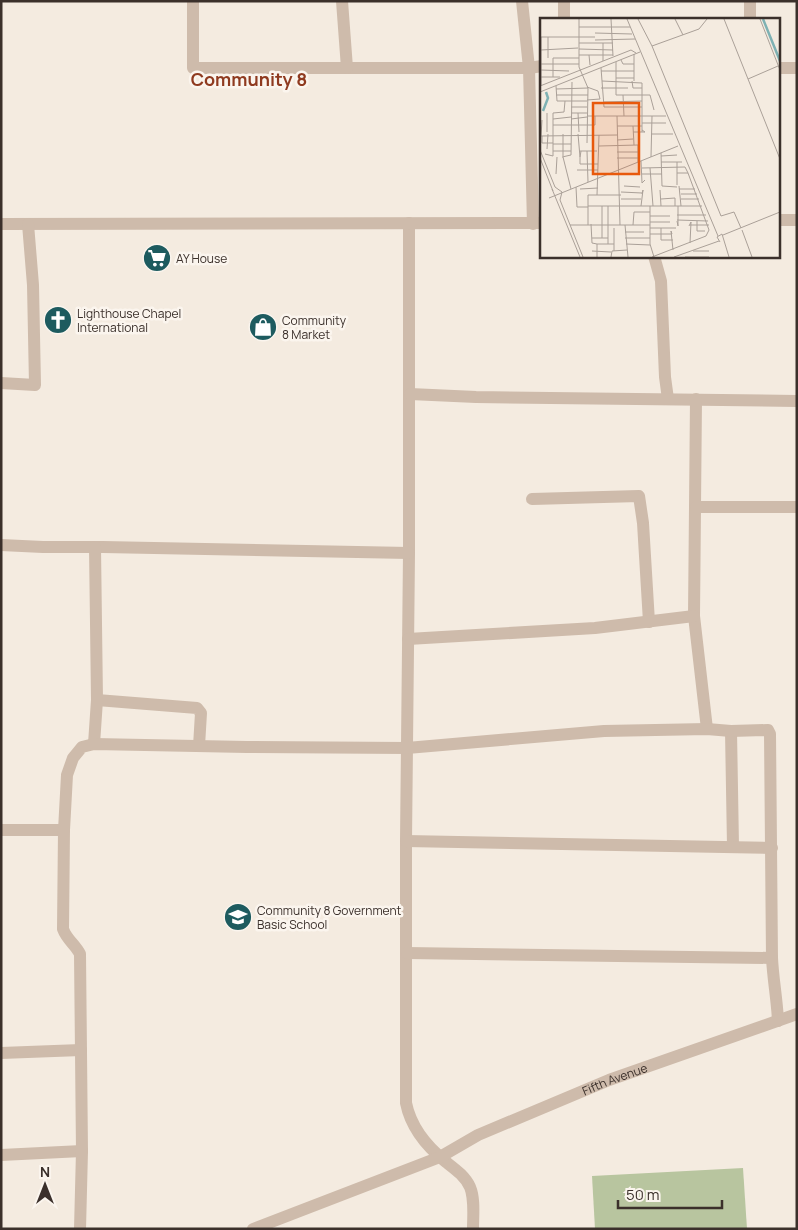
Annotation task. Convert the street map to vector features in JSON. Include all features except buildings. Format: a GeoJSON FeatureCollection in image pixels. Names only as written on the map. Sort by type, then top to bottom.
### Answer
{"type":"FeatureCollection","features":[{"type":"Feature","properties":{"kind":"street"},"geometry":{"type":"LineString","coordinates":[[194,1],[193,68],[536,67]]}},
{"type":"Feature","properties":{"kind":"street"},"geometry":{"type":"LineString","coordinates":[[342,1],[347,68]]}},
{"type":"Feature","properties":{"kind":"street"},"geometry":{"type":"LineString","coordinates":[[1,224],[537,224],[536,67],[522,1]]}},
{"type":"Feature","properties":{"kind":"street"},"geometry":{"type":"LineString","coordinates":[[564,1],[564,18]]}},
{"type":"Feature","properties":{"kind":"street"},"geometry":{"type":"LineString","coordinates":[[750,1],[750,18]]}},
{"type":"Feature","properties":{"kind":"street"},"geometry":{"type":"LineString","coordinates":[[780,68],[797,68]]}},
{"type":"Feature","properties":{"kind":"street"},"geometry":{"type":"LineString","coordinates":[[780,220],[797,220]]}},
{"type":"Feature","properties":{"kind":"street"},"geometry":{"type":"LineString","coordinates":[[409,223],[410,394],[406,1103],[409,1116],[417,1133],[462,1176],[470,1187],[473,1201],[473,1229]]}},
{"type":"Feature","properties":{"kind":"street"},"geometry":{"type":"LineString","coordinates":[[1,384],[35,385],[33,284],[28,224]]}},
{"type":"Feature","properties":{"kind":"street"},"geometry":{"type":"LineString","coordinates":[[655,258],[661,281],[665,377],[668,399]]}},
{"type":"Feature","properties":{"kind":"street"},"geometry":{"type":"LineString","coordinates":[[410,394],[476,397],[797,400]]}},
{"type":"Feature","properties":{"kind":"street"},"geometry":{"type":"LineString","coordinates":[[696,399],[694,616],[707,729]]}},
{"type":"Feature","properties":{"kind":"street"},"geometry":{"type":"LineString","coordinates":[[532,499],[638,496],[643,523],[649,622]]}},
{"type":"Feature","properties":{"kind":"street"},"geometry":{"type":"LineString","coordinates":[[696,507],[797,507]]}},
{"type":"Feature","properties":{"kind":"street"},"geometry":{"type":"LineString","coordinates":[[1,545],[409,553]]}},
{"type":"Feature","properties":{"kind":"street"},"geometry":{"type":"LineString","coordinates":[[94,744],[98,700],[95,547]]}},
{"type":"Feature","properties":{"kind":"street"},"geometry":{"type":"LineString","coordinates":[[408,639],[595,628],[694,616]]}},
{"type":"Feature","properties":{"kind":"street"},"geometry":{"type":"LineString","coordinates":[[98,700],[197,708],[201,713],[199,746]]}},
{"type":"Feature","properties":{"kind":"street"},"geometry":{"type":"LineString","coordinates":[[731,730],[733,846]]}},
{"type":"Feature","properties":{"kind":"street"},"geometry":{"type":"LineString","coordinates":[[80,1229],[82,1151],[80,954],[75,945],[66,939],[63,929],[64,830],[67,775],[72,758],[82,747],[94,744],[407,748],[604,731],[768,730],[770,734],[772,848],[772,958],[778,1020]]}},
{"type":"Feature","properties":{"kind":"street"},"geometry":{"type":"LineString","coordinates":[[1,830],[64,830]]}},
{"type":"Feature","properties":{"kind":"street"},"geometry":{"type":"LineString","coordinates":[[406,841],[772,848]]}},
{"type":"Feature","properties":{"kind":"street"},"geometry":{"type":"LineString","coordinates":[[407,953],[772,958]]}},
{"type":"Feature","properties":{"kind":"street","name":"Fifth Avenue"},"geometry":{"type":"LineString","coordinates":[[253,1229],[440,1157],[478,1135],[609,1080],[797,1014]]}},
{"type":"Feature","properties":{"kind":"street"},"geometry":{"type":"LineString","coordinates":[[1,1053],[81,1050]]}},
{"type":"Feature","properties":{"kind":"street"},"geometry":{"type":"LineString","coordinates":[[1,1156],[82,1151]]}},
{"type":"Feature","properties":{"kind":"green space"},"geometry":{"type":"Polygon","coordinates":[[[743,1168],[747,1229],[595,1229],[592,1176],[743,1168]]]}},
{"type":"Feature","properties":{"kind":"place","name":"AY House"},"geometry":{"type":"Point","coordinates":[157,258]}},
{"type":"Feature","properties":{"kind":"place","name":"Lighthouse Chapel International"},"geometry":{"type":"Point","coordinates":[58,320]}},
{"type":"Feature","properties":{"kind":"place","name":"Community 8 Market"},"geometry":{"type":"Point","coordinates":[263,327]}},
{"type":"Feature","properties":{"kind":"place","name":"Community 8 Government Basic School"},"geometry":{"type":"Point","coordinates":[238,917]}},
{"type":"Feature","properties":{"kind":"district","name":"Community 8"},"geometry":{"type":"Point","coordinates":[249,79]}}]}
